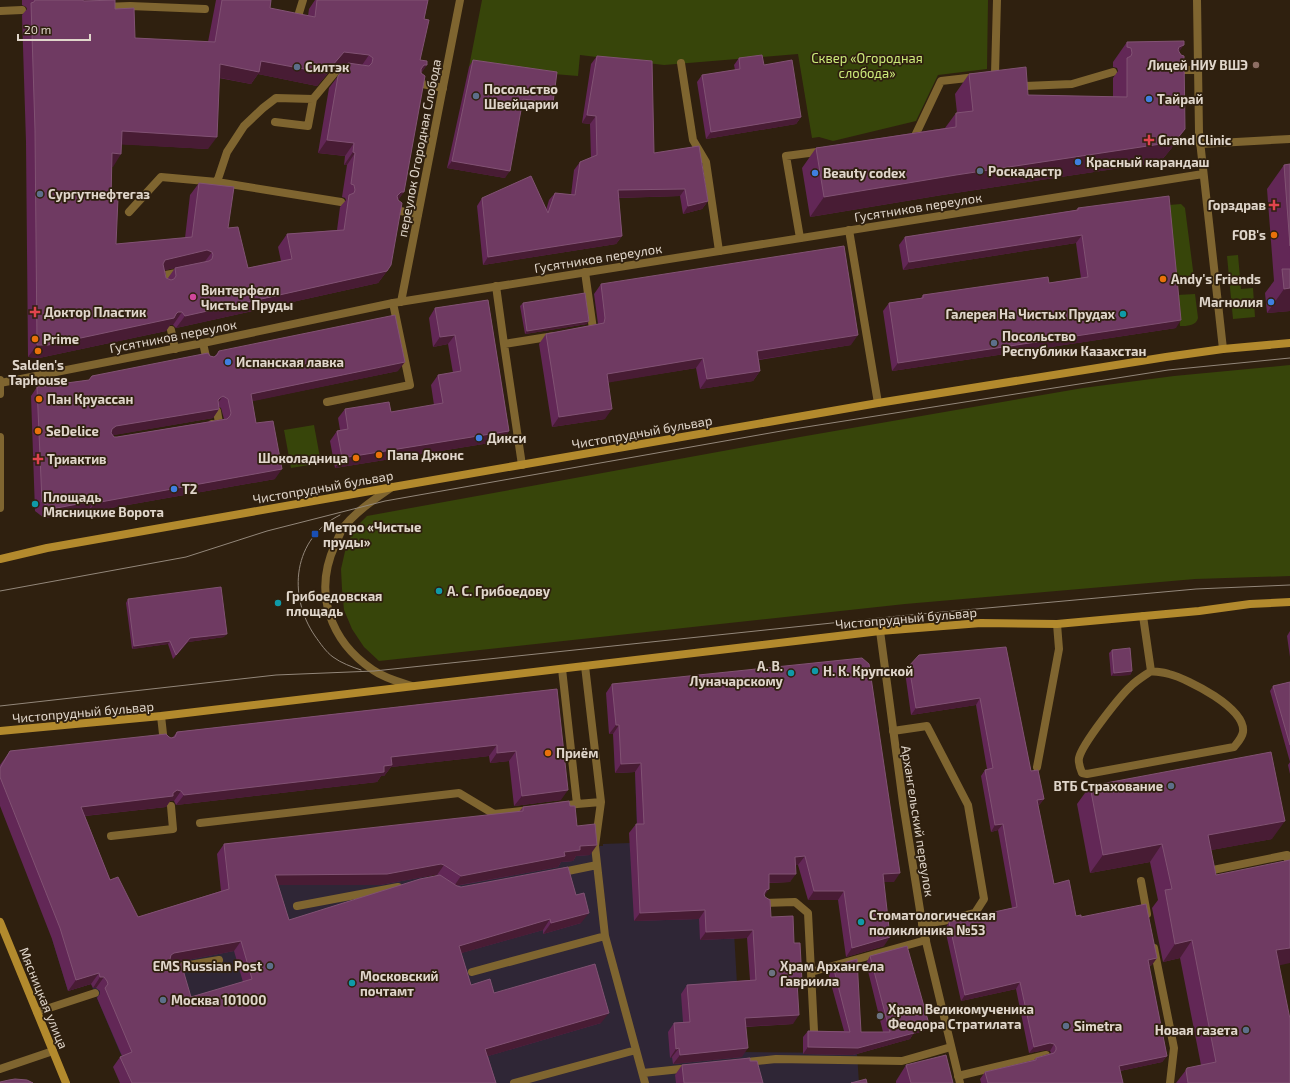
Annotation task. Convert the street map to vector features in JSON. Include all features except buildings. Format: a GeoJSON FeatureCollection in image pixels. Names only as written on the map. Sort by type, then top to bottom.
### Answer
{"type":"FeatureCollection","features":[{"type":"Feature","properties":{"kind":"main road","name":"Чистопрудный бульвар"},"geometry":{"type":"LineString","coordinates":[[0,559],[47,548],[878,403],[1158,358],[1223,349],[1290,343]]}},
{"type":"Feature","properties":{"kind":"main road","name":"Чистопрудный бульвар"},"geometry":{"type":"LineString","coordinates":[[0,732],[161,716],[880,631],[981,622],[1057,624],[1199,611],[1250,604],[1290,602]]}},
{"type":"Feature","properties":{"kind":"main road","name":"Мясницкая улица"},"geometry":{"type":"LineString","coordinates":[[0,922],[66,1083]]}},
{"type":"Feature","properties":{"kind":"street"},"geometry":{"type":"LineString","coordinates":[[299,13],[302,0]]}},
{"type":"Feature","properties":{"kind":"street","name":"переулок Огородная Слобода"},"geometry":{"type":"LineString","coordinates":[[397,302],[418,214],[460,0]]}},
{"type":"Feature","properties":{"kind":"street"},"geometry":{"type":"LineString","coordinates":[[997,0],[1003,77]]}},
{"type":"Feature","properties":{"kind":"street"},"geometry":{"type":"LineString","coordinates":[[1197,0],[1200,144],[1223,349]]}},
{"type":"Feature","properties":{"kind":"street"},"geometry":{"type":"LineString","coordinates":[[98,7],[170,4],[205,9]]}},
{"type":"Feature","properties":{"kind":"street"},"geometry":{"type":"LineString","coordinates":[[0,11],[22,10]]}},
{"type":"Feature","properties":{"kind":"street"},"geometry":{"type":"LineString","coordinates":[[681,63],[693,140],[706,162],[719,251]]}},
{"type":"Feature","properties":{"kind":"street"},"geometry":{"type":"LineString","coordinates":[[275,122],[308,126],[313,99],[337,70],[359,73]]}},
{"type":"Feature","properties":{"kind":"street"},"geometry":{"type":"LineString","coordinates":[[1170,70],[1198,70]]}},
{"type":"Feature","properties":{"kind":"street"},"geometry":{"type":"LineString","coordinates":[[899,140],[914,138],[941,80],[1003,77],[1025,86],[1072,84],[1113,72]]}},
{"type":"Feature","properties":{"kind":"street"},"geometry":{"type":"LineString","coordinates":[[417,83],[443,88]]}},
{"type":"Feature","properties":{"kind":"street"},"geometry":{"type":"LineString","coordinates":[[217,182],[227,152],[244,126],[262,108],[276,98],[313,99]]}},
{"type":"Feature","properties":{"kind":"street"},"geometry":{"type":"LineString","coordinates":[[1200,144],[1290,140]]}},
{"type":"Feature","properties":{"kind":"street"},"geometry":{"type":"LineString","coordinates":[[800,238],[786,156],[830,150]]}},
{"type":"Feature","properties":{"kind":"street","name":"Гусятников переулок"},"geometry":{"type":"LineString","coordinates":[[0,382],[203,343],[397,302],[1203,174]]}},
{"type":"Feature","properties":{"kind":"street"},"geometry":{"type":"LineString","coordinates":[[129,212],[161,177],[217,182],[341,202]]}},
{"type":"Feature","properties":{"kind":"street"},"geometry":{"type":"LineString","coordinates":[[394,210],[418,214]]}},
{"type":"Feature","properties":{"kind":"street"},"geometry":{"type":"LineString","coordinates":[[849,230],[878,403]]}},
{"type":"Feature","properties":{"kind":"street"},"geometry":{"type":"LineString","coordinates":[[162,288],[160,276],[191,270]]}},
{"type":"Feature","properties":{"kind":"street"},"geometry":{"type":"LineString","coordinates":[[578,331],[593,329],[585,272]]}},
{"type":"Feature","properties":{"kind":"street"},"geometry":{"type":"LineString","coordinates":[[496,286],[522,465]]}},
{"type":"Feature","properties":{"kind":"street"},"geometry":{"type":"LineString","coordinates":[[326,402],[410,385],[397,302]]}},
{"type":"Feature","properties":{"kind":"street"},"geometry":{"type":"LineString","coordinates":[[171,330],[175,348]]}},
{"type":"Feature","properties":{"kind":"street"},"geometry":{"type":"LineString","coordinates":[[504,344],[563,334]]}},
{"type":"Feature","properties":{"kind":"street"},"geometry":{"type":"LineString","coordinates":[[203,343],[207,361]]}},
{"type":"Feature","properties":{"kind":"street"},"geometry":{"type":"LineString","coordinates":[[0,382],[0,394]]}},
{"type":"Feature","properties":{"kind":"street"},"geometry":{"type":"LineString","coordinates":[[203,426],[219,423],[217,411]]}},
{"type":"Feature","properties":{"kind":"street"},"geometry":{"type":"LineString","coordinates":[[0,437],[0,508]]}},
{"type":"Feature","properties":{"kind":"street"},"geometry":{"type":"LineString","coordinates":[[393,487],[362,508],[343,529],[326,571],[326,591],[328,609],[335,629],[343,643],[354,656],[374,671],[412,686]]}},
{"type":"Feature","properties":{"kind":"street"},"geometry":{"type":"LineString","coordinates":[[1142,616],[1151,671]]}},
{"type":"Feature","properties":{"kind":"street"},"geometry":{"type":"LineString","coordinates":[[1036,767],[1059,649],[1057,624]]}},
{"type":"Feature","properties":{"kind":"street","name":"Архангельский переулок"},"geometry":{"type":"LineString","coordinates":[[880,631],[903,803],[922,924],[959,1080]]}},
{"type":"Feature","properties":{"kind":"street"},"geometry":{"type":"LineString","coordinates":[[585,666],[601,802],[595,846],[605,936],[645,1083]]}},
{"type":"Feature","properties":{"kind":"street"},"geometry":{"type":"LineString","coordinates":[[562,669],[577,804]]}},
{"type":"Feature","properties":{"kind":"street"},"geometry":{"type":"LineString","coordinates":[[1151,671],[1168,674],[1190,682],[1210,693],[1225,704],[1242,721],[1243,731],[1240,740],[1234,747],[1087,774],[1082,773],[1079,767],[1079,758],[1104,718],[1131,686],[1151,671]]}},
{"type":"Feature","properties":{"kind":"street"},"geometry":{"type":"LineString","coordinates":[[161,716],[164,743]]}},
{"type":"Feature","properties":{"kind":"street"},"geometry":{"type":"LineString","coordinates":[[893,731],[927,726],[968,805],[984,900],[975,913],[943,921],[922,924]]}},
{"type":"Feature","properties":{"kind":"street"},"geometry":{"type":"LineString","coordinates":[[200,823],[459,793],[494,814],[539,809]]}},
{"type":"Feature","properties":{"kind":"street"},"geometry":{"type":"LineString","coordinates":[[554,807],[601,802]]}},
{"type":"Feature","properties":{"kind":"street"},"geometry":{"type":"LineString","coordinates":[[111,836],[173,829],[171,806]]}},
{"type":"Feature","properties":{"kind":"street"},"geometry":{"type":"LineString","coordinates":[[1208,871],[1287,855],[1290,870]]}},
{"type":"Feature","properties":{"kind":"street"},"geometry":{"type":"LineString","coordinates":[[552,874],[597,866]]}},
{"type":"Feature","properties":{"kind":"street"},"geometry":{"type":"LineString","coordinates":[[1141,881],[1148,919]]}},
{"type":"Feature","properties":{"kind":"street"},"geometry":{"type":"LineString","coordinates":[[297,906],[403,886]]}},
{"type":"Feature","properties":{"kind":"street"},"geometry":{"type":"LineString","coordinates":[[763,903],[795,902],[808,913],[814,1031]]}},
{"type":"Feature","properties":{"kind":"street"},"geometry":{"type":"LineString","coordinates":[[472,972],[605,936]]}},
{"type":"Feature","properties":{"kind":"street"},"geometry":{"type":"LineString","coordinates":[[811,972],[926,940]]}},
{"type":"Feature","properties":{"kind":"street"},"geometry":{"type":"LineString","coordinates":[[1153,942],[1174,1048],[1170,1083]]}},
{"type":"Feature","properties":{"kind":"street"},"geometry":{"type":"LineString","coordinates":[[168,969],[219,960]]}},
{"type":"Feature","properties":{"kind":"street"},"geometry":{"type":"LineString","coordinates":[[37,1012],[95,993]]}},
{"type":"Feature","properties":{"kind":"street"},"geometry":{"type":"LineString","coordinates":[[737,1063],[776,1059],[902,1061],[951,1047]]}},
{"type":"Feature","properties":{"kind":"street"},"geometry":{"type":"LineString","coordinates":[[0,1069],[53,1050]]}},
{"type":"Feature","properties":{"kind":"street"},"geometry":{"type":"LineString","coordinates":[[514,1083],[636,1050]]}},
{"type":"Feature","properties":{"kind":"street"},"geometry":{"type":"LineString","coordinates":[[959,1080],[1046,1055]]}},
{"type":"Feature","properties":{"kind":"street"},"geometry":{"type":"LineString","coordinates":[[643,1073],[698,1067]]}},
{"type":"Feature","properties":{"kind":"shaded area","name":"Московский почтамт"},"geometry":{"type":"Polygon","coordinates":[[[680,744],[733,915],[741,1052],[857,1053],[859,1083],[120,1083],[124,1062],[91,984],[68,991],[52,939],[92,939],[268,885],[351,885],[554,863],[589,846],[630,843],[637,832],[635,772],[615,773],[614,750],[680,744]]]}},
{"type":"Feature","properties":{"kind":"green space","name":"Сквер «Огородная слобода»"},"geometry":{"type":"Polygon","coordinates":[[[482,0],[988,0],[987,69],[938,75],[916,121],[833,141],[819,137],[812,138],[798,54],[664,65],[580,55],[578,76],[469,67],[482,0]]]}},
{"type":"Feature","properties":{"kind":"green space"},"geometry":{"type":"Polygon","coordinates":[[[1181,204],[1185,208],[1194,278],[1176,280],[1169,205],[1181,204]]]}},
{"type":"Feature","properties":{"kind":"green space"},"geometry":{"type":"Polygon","coordinates":[[[1238,255],[1241,289],[1253,288],[1255,317],[1233,319],[1227,256],[1238,255]]]}},
{"type":"Feature","properties":{"kind":"green space"},"geometry":{"type":"Polygon","coordinates":[[[1195,294],[1198,318],[1197,321],[1191,325],[1180,326],[1177,295],[1195,294]]]}},
{"type":"Feature","properties":{"kind":"green space"},"geometry":{"type":"Polygon","coordinates":[[[1290,365],[1290,576],[1195,579],[905,604],[379,661],[364,647],[352,629],[344,610],[341,569],[346,547],[355,528],[367,516],[800,437],[1083,388],[1174,376],[1290,365]]]}},
{"type":"Feature","properties":{"kind":"green space"},"geometry":{"type":"Polygon","coordinates":[[[314,425],[321,463],[291,468],[284,430],[314,425]]]}},
{"type":"Feature","properties":{"kind":"tram line"},"geometry":{"type":"LineString","coordinates":[[0,591],[186,557],[267,531],[385,501],[787,430],[1168,370],[1290,358]]}},
{"type":"Feature","properties":{"kind":"tram line"},"geometry":{"type":"LineString","coordinates":[[340,515],[324,525],[312,538],[304,553],[299,569],[298,586],[300,603],[306,620],[315,636],[330,655],[339,661],[361,670]]}},
{"type":"Feature","properties":{"kind":"tram line"},"geometry":{"type":"LineString","coordinates":[[0,706],[276,675],[374,671],[899,616],[1196,589],[1290,585]]}},
{"type":"Feature","properties":{"kind":"place","name":"Лицей НИУ ВШЭ"},"geometry":{"type":"Point","coordinates":[1256,65]}},
{"type":"Feature","properties":{"kind":"place","name":"Силтэк"},"geometry":{"type":"Point","coordinates":[297,67]}},
{"type":"Feature","properties":{"kind":"place","name":"Посольство Швейцарии"},"geometry":{"type":"Point","coordinates":[476,96]}},
{"type":"Feature","properties":{"kind":"place","name":"Тайрай"},"geometry":{"type":"Point","coordinates":[1149,99]}},
{"type":"Feature","properties":{"kind":"place","name":"Grand Clinic"},"geometry":{"type":"Point","coordinates":[1149,140]}},
{"type":"Feature","properties":{"kind":"place","name":"Красный карандаш"},"geometry":{"type":"Point","coordinates":[1078,162]}},
{"type":"Feature","properties":{"kind":"place","name":"Роскадастр"},"geometry":{"type":"Point","coordinates":[980,171]}},
{"type":"Feature","properties":{"kind":"place","name":"Beauty codex"},"geometry":{"type":"Point","coordinates":[815,173]}},
{"type":"Feature","properties":{"kind":"place","name":"Сургутнефтегаз"},"geometry":{"type":"Point","coordinates":[40,194]}},
{"type":"Feature","properties":{"kind":"place","name":"Горздрав"},"geometry":{"type":"Point","coordinates":[1274,205]}},
{"type":"Feature","properties":{"kind":"place","name":"FOB's"},"geometry":{"type":"Point","coordinates":[1274,235]}},
{"type":"Feature","properties":{"kind":"place","name":"Andy's Friends"},"geometry":{"type":"Point","coordinates":[1163,279]}},
{"type":"Feature","properties":{"kind":"place","name":"Винтерфелл Чистые Пруды"},"geometry":{"type":"Point","coordinates":[193,297]}},
{"type":"Feature","properties":{"kind":"place","name":"Магнолия"},"geometry":{"type":"Point","coordinates":[1271,302]}},
{"type":"Feature","properties":{"kind":"place","name":"Доктор Пластик"},"geometry":{"type":"Point","coordinates":[35,312]}},
{"type":"Feature","properties":{"kind":"place","name":"Галерея На Чистых Прудах"},"geometry":{"type":"Point","coordinates":[1123,314]}},
{"type":"Feature","properties":{"kind":"place","name":"Prime"},"geometry":{"type":"Point","coordinates":[35,339]}},
{"type":"Feature","properties":{"kind":"place","name":"Посольство Республики Казахстан"},"geometry":{"type":"Point","coordinates":[994,343]}},
{"type":"Feature","properties":{"kind":"place","name":"Salden's Taphouse"},"geometry":{"type":"Point","coordinates":[38,351]}},
{"type":"Feature","properties":{"kind":"place","name":"Испанская лавка"},"geometry":{"type":"Point","coordinates":[228,362]}},
{"type":"Feature","properties":{"kind":"place","name":"Пан Круассан"},"geometry":{"type":"Point","coordinates":[39,399]}},
{"type":"Feature","properties":{"kind":"place","name":"SeDelice"},"geometry":{"type":"Point","coordinates":[38,431]}},
{"type":"Feature","properties":{"kind":"place","name":"Дикси"},"geometry":{"type":"Point","coordinates":[479,438]}},
{"type":"Feature","properties":{"kind":"place","name":"Папа Джонс"},"geometry":{"type":"Point","coordinates":[379,455]}},
{"type":"Feature","properties":{"kind":"place","name":"Шоколадница"},"geometry":{"type":"Point","coordinates":[356,458]}},
{"type":"Feature","properties":{"kind":"place","name":"Триактив"},"geometry":{"type":"Point","coordinates":[38,459]}},
{"type":"Feature","properties":{"kind":"place","name":"T2"},"geometry":{"type":"Point","coordinates":[174,489]}},
{"type":"Feature","properties":{"kind":"place","name":"Площадь Мясницкие Ворота"},"geometry":{"type":"Point","coordinates":[35,504]}},
{"type":"Feature","properties":{"kind":"place","name":"Метро «Чистые пруды»"},"geometry":{"type":"Point","coordinates":[315,534]}},
{"type":"Feature","properties":{"kind":"place","name":"А. С. Грибоедову"},"geometry":{"type":"Point","coordinates":[439,591]}},
{"type":"Feature","properties":{"kind":"place","name":"Грибоедовская площадь"},"geometry":{"type":"Point","coordinates":[278,603]}},
{"type":"Feature","properties":{"kind":"place","name":"Н. К. Крупской"},"geometry":{"type":"Point","coordinates":[815,671]}},
{"type":"Feature","properties":{"kind":"place","name":"А. В. Луначарскому"},"geometry":{"type":"Point","coordinates":[791,673]}},
{"type":"Feature","properties":{"kind":"place","name":"Приём"},"geometry":{"type":"Point","coordinates":[548,753]}},
{"type":"Feature","properties":{"kind":"place","name":"ВТБ Страхование"},"geometry":{"type":"Point","coordinates":[1171,786]}},
{"type":"Feature","properties":{"kind":"place","name":"Стоматологическая поликлиника №53"},"geometry":{"type":"Point","coordinates":[861,922]}},
{"type":"Feature","properties":{"kind":"place","name":"EMS Russian Post"},"geometry":{"type":"Point","coordinates":[270,966]}},
{"type":"Feature","properties":{"kind":"place","name":"Храм Архангела Гавриила"},"geometry":{"type":"Point","coordinates":[772,973]}},
{"type":"Feature","properties":{"kind":"place","name":"Московский почтамт"},"geometry":{"type":"Point","coordinates":[352,983]}},
{"type":"Feature","properties":{"kind":"place","name":"Москва 101000"},"geometry":{"type":"Point","coordinates":[163,1000]}},
{"type":"Feature","properties":{"kind":"place","name":"Храм Великомученика Феодора Стратилата"},"geometry":{"type":"Point","coordinates":[880,1016]}},
{"type":"Feature","properties":{"kind":"place","name":"Simetra"},"geometry":{"type":"Point","coordinates":[1066,1026]}},
{"type":"Feature","properties":{"kind":"place","name":"Новая газета"},"geometry":{"type":"Point","coordinates":[1246,1030]}}]}
